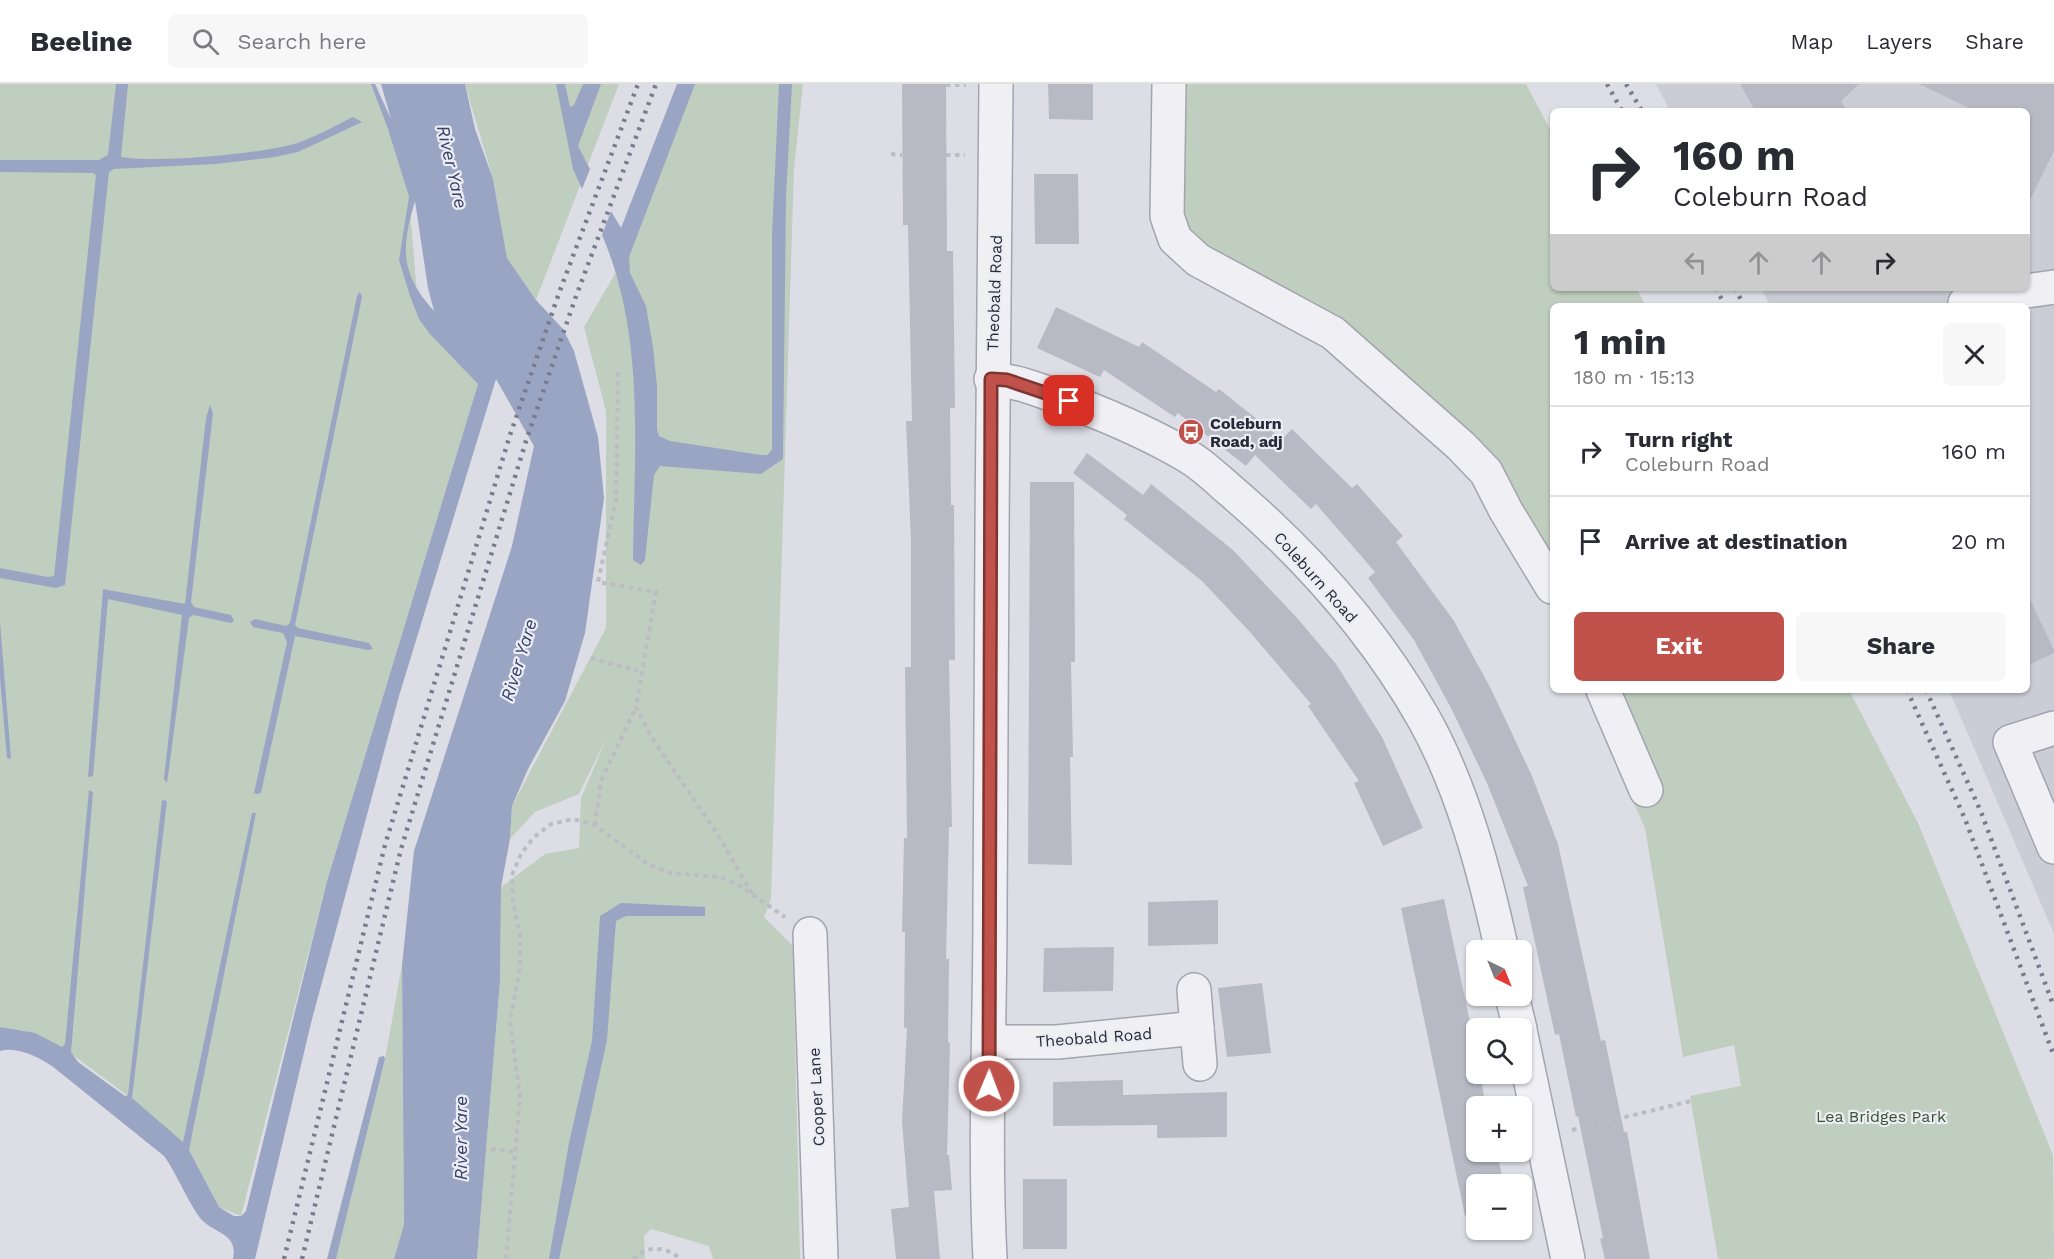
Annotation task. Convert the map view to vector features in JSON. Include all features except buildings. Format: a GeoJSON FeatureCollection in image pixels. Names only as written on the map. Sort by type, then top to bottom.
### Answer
{"type":"FeatureCollection","features":[{"type":"Feature","properties":{"kind":"street","name":"Theobald Road"},"geometry":{"type":"LineString","coordinates":[[990,1259],[987,1199],[990,1042],[991,379],[996,84]]}},
{"type":"Feature","properties":{"kind":"street"},"geometry":{"type":"LineString","coordinates":[[1169,84],[1167,216],[1175,239],[1197,260],[1333,333],[1452,438],[1486,472],[1506,512],[1550,584]]}},
{"type":"Feature","properties":{"kind":"street"},"geometry":{"type":"LineString","coordinates":[[2030,290],[2054,287]]}},
{"type":"Feature","properties":{"kind":"street"},"geometry":{"type":"LineString","coordinates":[[1965,303],[2026,291]]}},
{"type":"Feature","properties":{"kind":"street","name":"Coleburn Road"},"geometry":{"type":"LineString","coordinates":[[991,379],[1007,380],[1107,416],[1191,458],[1262,518],[1333,592],[1384,658],[1424,720],[1459,801],[1476,853],[1499,940]]}},
{"type":"Feature","properties":{"kind":"street"},"geometry":{"type":"LineString","coordinates":[[1604,693],[1647,790]]}},
{"type":"Feature","properties":{"kind":"street"},"geometry":{"type":"LineString","coordinates":[[2054,728],[2010,742],[2054,847]]}},
{"type":"Feature","properties":{"kind":"street","name":"Cooper Lane"},"geometry":{"type":"LineString","coordinates":[[810,934],[821,1259]]}},
{"type":"Feature","properties":{"kind":"street"},"geometry":{"type":"LineString","coordinates":[[1194,990],[1200,1064]]}},
{"type":"Feature","properties":{"kind":"street","name":"Theobald Road"},"geometry":{"type":"LineString","coordinates":[[990,1042],[1057,1042],[1197,1028]]}},
{"type":"Feature","properties":{"kind":"street"},"geometry":{"type":"LineString","coordinates":[[1532,1084],[1568,1259]]}},
{"type":"Feature","properties":{"kind":"path"},"geometry":{"type":"LineString","coordinates":[[891,154],[902,155]]}},
{"type":"Feature","properties":{"kind":"path"},"geometry":{"type":"LineString","coordinates":[[595,825],[601,781],[636,707],[656,592],[598,582],[616,499],[618,372]]}},
{"type":"Feature","properties":{"kind":"path"},"geometry":{"type":"LineString","coordinates":[[591,658],[642,672]]}},
{"type":"Feature","properties":{"kind":"path"},"geometry":{"type":"LineString","coordinates":[[636,707],[652,738],[718,835],[753,894]]}},
{"type":"Feature","properties":{"kind":"path"},"geometry":{"type":"LineString","coordinates":[[506,1259],[520,1096],[510,1022],[520,957],[512,875],[521,854],[533,838],[551,824],[573,819],[595,825],[646,863],[670,873],[718,877],[753,894],[810,934]]}},
{"type":"Feature","properties":{"kind":"path"},"geometry":{"type":"LineString","coordinates":[[1543,1137],[1691,1101]]}},
{"type":"Feature","properties":{"kind":"path"},"geometry":{"type":"LineString","coordinates":[[490,1149],[516,1152]]}},
{"type":"Feature","properties":{"kind":"path"},"geometry":{"type":"LineString","coordinates":[[633,1259],[653,1248],[672,1251],[680,1259]]}},
{"type":"Feature","properties":{"kind":"shaded area"},"geometry":{"type":"Polygon","coordinates":[[[1656,84],[2054,84],[2054,934],[1950,693],[2030,693],[2030,303],[1768,303],[1762,291],[2030,291],[2030,108],[1668,108],[1656,84]]]}},
{"type":"Feature","properties":{"kind":"green space"},"geometry":{"type":"Polygon","coordinates":[[[0,84],[375,84],[409,197],[419,319],[478,384],[327,881],[241,1216],[219,1207],[189,1150],[132,1099],[62,1047],[0,1029],[0,84]]]}},
{"type":"Feature","properties":{"kind":"green space"},"geometry":{"type":"Polygon","coordinates":[[[465,84],[619,84],[536,300],[507,258],[493,179],[465,84]]]}},
{"type":"Feature","properties":{"kind":"green space"},"geometry":{"type":"Polygon","coordinates":[[[692,84],[803,84],[794,169],[771,899],[764,917],[793,946],[800,1259],[713,1259],[709,1246],[651,1229],[644,1236],[645,1259],[477,1259],[500,981],[501,887],[545,854],[579,848],[581,798],[607,737],[579,794],[535,812],[510,839],[512,806],[606,628],[606,411],[584,327],[623,260],[692,84]]]}},
{"type":"Feature","properties":{"kind":"green space"},"geometry":{"type":"Polygon","coordinates":[[[1180,84],[1526,84],[1550,129],[1550,291],[1638,291],[1644,303],[1550,303],[1550,582],[1479,458],[1190,239],[1177,210],[1180,84]]]}},
{"type":"Feature","properties":{"kind":"green space","name":"Lea Bridges Park"},"geometry":{"type":"Polygon","coordinates":[[[1606,693],[1851,693],[1918,823],[2053,1155],[2054,1259],[1718,1259],[1690,1096],[1741,1086],[1734,1045],[1683,1057],[1645,828],[1628,790],[1606,693]]]}},
{"type":"Feature","properties":{"kind":"green space"},"geometry":{"type":"Polygon","coordinates":[[[402,965],[404,1224],[394,1259],[336,1259],[385,1059],[402,965]]]}},
{"type":"Feature","properties":{"kind":"water"},"geometry":{"type":"Polygon","coordinates":[[[116,84],[128,84],[121,157],[183,158],[278,148],[316,135],[353,117],[362,122],[298,152],[275,157],[216,164],[114,169],[109,172],[65,585],[56,588],[0,578],[0,568],[48,577],[54,576],[96,175],[93,173],[0,172],[0,160],[99,160],[108,155],[116,84]]]}},
{"type":"Feature","properties":{"kind":"water","name":"River Yare"},"geometry":{"type":"Polygon","coordinates":[[[371,84],[375,84],[391,119],[381,84],[465,84],[475,129],[493,179],[507,258],[536,300],[563,329],[574,351],[598,437],[604,498],[585,633],[565,701],[528,769],[512,806],[510,839],[501,887],[500,981],[477,1259],[394,1259],[404,1224],[402,965],[414,851],[512,546],[534,446],[496,379],[399,696],[311,1023],[255,1259],[233,1259],[234,1251],[230,1240],[200,1217],[164,1156],[52,1066],[20,1051],[0,1051],[0,1027],[35,1033],[62,1047],[65,1044],[89,790],[93,792],[71,1052],[78,1062],[125,1096],[128,1095],[162,800],[167,801],[132,1098],[183,1142],[252,813],[256,813],[189,1150],[219,1207],[234,1216],[241,1216],[246,1211],[327,881],[478,384],[429,333],[419,319],[410,296],[399,260],[409,197],[371,84]],[[415,201],[407,233],[406,259],[415,284],[434,311],[428,288],[415,201]]]}},
{"type":"Feature","properties":{"kind":"water"},"geometry":{"type":"Polygon","coordinates":[[[556,84],[565,84],[570,107],[574,105],[583,84],[601,84],[578,146],[590,169],[582,189],[573,169],[556,84]]]}},
{"type":"Feature","properties":{"kind":"water"},"geometry":{"type":"Polygon","coordinates":[[[677,84],[695,84],[629,257],[630,273],[646,306],[653,347],[657,386],[657,429],[659,436],[670,441],[761,455],[767,455],[772,450],[772,235],[779,84],[792,84],[786,197],[783,459],[761,474],[660,466],[654,475],[645,560],[641,565],[633,560],[635,436],[631,354],[626,313],[616,274],[602,235],[611,211],[621,228],[677,84]]]}},
{"type":"Feature","properties":{"kind":"water"},"geometry":{"type":"Polygon","coordinates":[[[360,292],[362,297],[295,625],[298,628],[369,643],[373,649],[368,650],[295,636],[261,793],[257,794],[254,793],[287,642],[283,633],[253,627],[250,622],[255,619],[286,626],[290,623],[357,296],[360,292]]]}},
{"type":"Feature","properties":{"kind":"water"},"geometry":{"type":"Polygon","coordinates":[[[210,405],[213,413],[191,602],[194,607],[231,615],[234,621],[231,623],[193,615],[189,618],[167,783],[164,779],[182,615],[108,599],[93,776],[88,777],[103,589],[185,604],[206,418],[210,405]]]}},
{"type":"Feature","properties":{"kind":"water"},"geometry":{"type":"Polygon","coordinates":[[[0,622],[11,759],[7,758],[0,678],[0,622]]]}},
{"type":"Feature","properties":{"kind":"water"},"geometry":{"type":"Polygon","coordinates":[[[621,903],[705,907],[705,916],[626,916],[616,921],[607,1040],[559,1259],[549,1259],[569,1143],[592,1041],[600,916],[621,903]]]}},
{"type":"Feature","properties":{"kind":"water"},"geometry":{"type":"Polygon","coordinates":[[[384,1056],[336,1259],[327,1259],[379,1057],[384,1056]]]}},
{"type":"Feature","properties":{"kind":"railway"},"geometry":{"type":"LineString","coordinates":[[284,1259],[385,845],[510,435],[559,293],[638,84]]}},
{"type":"Feature","properties":{"kind":"railway"},"geometry":{"type":"LineString","coordinates":[[302,1259],[401,849],[526,441],[575,299],[656,84]]}},
{"type":"Feature","properties":{"kind":"railway"},"geometry":{"type":"LineString","coordinates":[[1607,84],[1620,108]]}},
{"type":"Feature","properties":{"kind":"railway"},"geometry":{"type":"LineString","coordinates":[[1626,84],[1640,108]]}},
{"type":"Feature","properties":{"kind":"railway"},"geometry":{"type":"LineString","coordinates":[[1718,291],[1724,303]]}},
{"type":"Feature","properties":{"kind":"railway"},"geometry":{"type":"LineString","coordinates":[[1736,291],[1742,303]]}},
{"type":"Feature","properties":{"kind":"railway"},"geometry":{"type":"LineString","coordinates":[[1908,693],[1965,819],[2054,1056]]}},
{"type":"Feature","properties":{"kind":"railway"},"geometry":{"type":"LineString","coordinates":[[1927,693],[1981,812],[2054,1007]]}},
{"type":"Feature","properties":{"kind":"place","name":"Coleburn Road, adj"},"geometry":{"type":"Point","coordinates":[1191,432]}},
{"type":"Feature","properties":{"kind":"route"},"geometry":{"type":"LineString","coordinates":[[989,1086],[991,379],[1007,380],[1069,401]]}}]}
